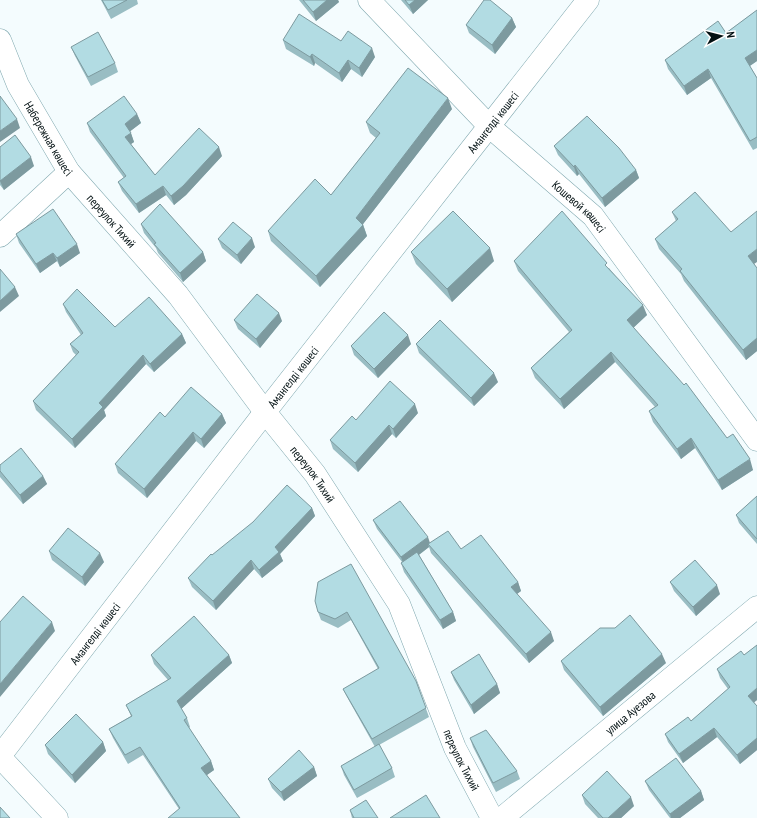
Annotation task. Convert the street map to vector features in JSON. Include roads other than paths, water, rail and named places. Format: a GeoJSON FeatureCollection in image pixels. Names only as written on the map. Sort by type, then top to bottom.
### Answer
{"type":"FeatureCollection","features":[{"type":"Feature","properties":{"kind":"street","name":"Кошевой көшесі"},"geometry":{"type":"LineString","coordinates":[[368,0],[490,126],[594,216],[757,440]]}},
{"type":"Feature","properties":{"kind":"street","name":"Амангелді көшесі"},"geometry":{"type":"LineString","coordinates":[[0,757],[265,412],[588,0]]}},
{"type":"Feature","properties":{"kind":"street","name":"Набережная көшесі"},"geometry":{"type":"LineString","coordinates":[[0,40],[18,85],[69,172],[0,236]]}},
{"type":"Feature","properties":{"kind":"street","name":"переулок Тихий"},"geometry":{"type":"LineString","coordinates":[[69,172],[178,294],[265,412],[315,474],[399,604],[455,748],[492,818]]}},
{"type":"Feature","properties":{"kind":"street","name":"улица Ауезова"},"geometry":{"type":"LineString","coordinates":[[502,818],[757,607]]}},
{"type":"Feature","properties":{"kind":"street"},"geometry":{"type":"LineString","coordinates":[[0,757],[57,818]]}}]}
